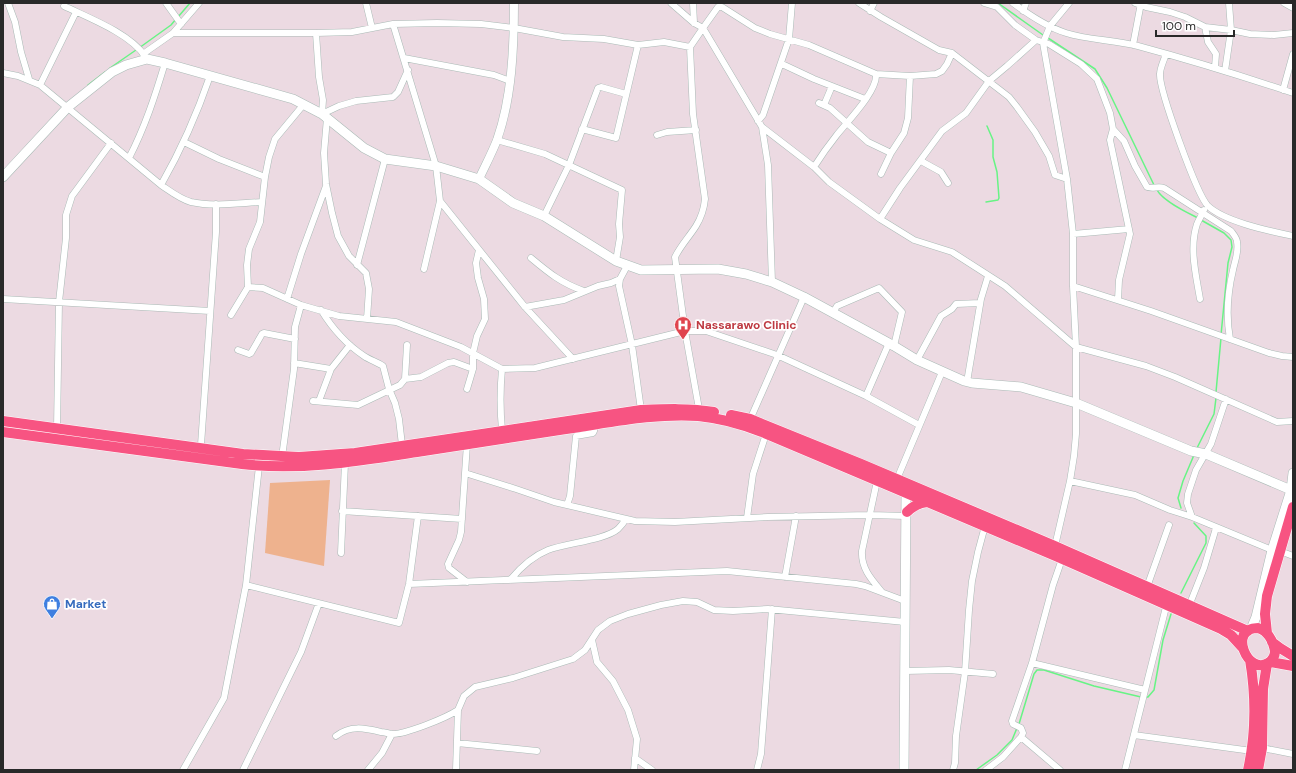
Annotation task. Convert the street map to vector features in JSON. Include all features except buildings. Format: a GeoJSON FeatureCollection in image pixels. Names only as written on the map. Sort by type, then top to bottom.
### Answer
{"type":"FeatureCollection","features":[{"type":"Feature","properties":{"kind":"main road"},"geometry":{"type":"LineString","coordinates":[[3,177],[68,107],[112,72],[126,65],[142,52],[165,63],[287,97],[304,104],[324,116],[364,148],[385,159],[436,166],[479,179],[512,203],[544,216],[627,266],[641,270],[677,271],[718,269],[746,274],[772,282],[804,297],[891,344],[917,360],[942,372],[967,382],[1021,387],[1076,403],[1191,451],[1204,453],[1292,491]]}},
{"type":"Feature","properties":{"kind":"main road"},"geometry":{"type":"LineString","coordinates":[[3,432],[200,448],[260,456],[324,456],[642,410],[699,409],[748,423],[897,479],[908,489],[927,502],[1062,559],[1249,630],[1261,629],[1285,652],[1293,656]]}},
{"type":"Feature","properties":{"kind":"main road"},"geometry":{"type":"LineString","coordinates":[[3,421],[57,429],[113,442],[200,459],[259,466],[298,467],[345,463],[642,418],[698,416],[739,423],[748,423],[766,434],[877,481],[908,489],[1055,546],[1147,587],[1231,635],[1254,664],[1259,666],[1268,663],[1293,666]]}},
{"type":"Feature","properties":{"kind":"main road"},"geometry":{"type":"LineString","coordinates":[[1242,647],[1242,638],[1249,630],[1256,617],[1276,551],[1292,491],[1293,473]]}},
{"type":"Feature","properties":{"kind":"main road"},"geometry":{"type":"LineString","coordinates":[[904,770],[906,514],[908,489]]}},
{"type":"Feature","properties":{"kind":"main road"},"geometry":{"type":"LineString","coordinates":[[906,514],[914,505],[927,502]]}},
{"type":"Feature","properties":{"kind":"main road"},"geometry":{"type":"LineString","coordinates":[[1258,770],[1262,748],[1263,689],[1268,663],[1275,653],[1275,648],[1269,637],[1266,606],[1276,551],[1293,507]]}},
{"type":"Feature","properties":{"kind":"main road"},"geometry":{"type":"LineString","coordinates":[[1248,770],[1252,751],[1254,728],[1253,681],[1250,660]]}},
{"type":"Feature","properties":{"kind":"street"},"geometry":{"type":"LineString","coordinates":[[8,3],[15,22],[21,52],[30,79]]}},
{"type":"Feature","properties":{"kind":"street"},"geometry":{"type":"LineString","coordinates":[[166,3],[179,21]]}},
{"type":"Feature","properties":{"kind":"street"},"geometry":{"type":"LineString","coordinates":[[64,6],[115,32],[142,52],[173,33],[179,21],[199,3]]}},
{"type":"Feature","properties":{"kind":"street"},"geometry":{"type":"LineString","coordinates":[[366,3],[372,28]]}},
{"type":"Feature","properties":{"kind":"street"},"geometry":{"type":"LineString","coordinates":[[479,179],[497,140],[505,113],[510,81],[514,28],[514,3]]}},
{"type":"Feature","properties":{"kind":"street"},"geometry":{"type":"LineString","coordinates":[[670,3],[694,23],[703,28],[762,127],[814,167],[830,182],[880,219],[914,240],[952,252],[1005,286],[1076,347],[1146,366],[1213,393],[1277,422],[1293,421]]}},
{"type":"Feature","properties":{"kind":"street"},"geometry":{"type":"LineString","coordinates":[[693,3],[694,23]]}},
{"type":"Feature","properties":{"kind":"street"},"geometry":{"type":"LineString","coordinates":[[758,121],[763,115],[782,64],[789,40],[792,3]]}},
{"type":"Feature","properties":{"kind":"street"},"geometry":{"type":"LineString","coordinates":[[859,3],[870,11],[939,50],[952,53],[1009,97],[1049,156],[1055,175],[1067,179]]}},
{"type":"Feature","properties":{"kind":"street"},"geometry":{"type":"LineString","coordinates":[[870,11],[874,3]]}},
{"type":"Feature","properties":{"kind":"street"},"geometry":{"type":"LineString","coordinates":[[984,3],[997,7],[1015,25],[1036,40],[1049,44],[1081,64],[1096,79],[1110,113],[1113,129],[1110,140],[1129,229],[1128,241],[1119,280],[1118,300]]}},
{"type":"Feature","properties":{"kind":"street"},"geometry":{"type":"LineString","coordinates":[[1013,3],[1023,11],[1050,26],[1067,33],[1133,45],[1226,70],[1293,93]]}},
{"type":"Feature","properties":{"kind":"street"},"geometry":{"type":"LineString","coordinates":[[1023,11],[1026,3]]}},
{"type":"Feature","properties":{"kind":"street"},"geometry":{"type":"LineString","coordinates":[[1055,546],[1070,481],[1076,434],[1076,347],[1073,286],[1073,234],[1067,179],[1043,42],[1050,26],[1069,3]]}},
{"type":"Feature","properties":{"kind":"street"},"geometry":{"type":"LineString","coordinates":[[1226,70],[1231,30],[1229,3]]}},
{"type":"Feature","properties":{"kind":"street"},"geometry":{"type":"LineString","coordinates":[[1284,3],[1293,8]]}},
{"type":"Feature","properties":{"kind":"street"},"geometry":{"type":"LineString","coordinates":[[1133,45],[1139,4],[1185,17],[1205,27],[1250,34],[1274,35],[1293,33]]}},
{"type":"Feature","properties":{"kind":"street"},"geometry":{"type":"LineString","coordinates":[[699,409],[685,332],[676,257],[680,247],[696,226],[703,211],[705,199],[693,114],[690,47],[703,28],[720,6],[755,28],[789,40],[810,45],[876,74],[910,76],[936,74],[942,71],[952,53]]}},
{"type":"Feature","properties":{"kind":"street"},"geometry":{"type":"LineString","coordinates":[[40,85],[76,12]]}},
{"type":"Feature","properties":{"kind":"street"},"geometry":{"type":"LineString","coordinates":[[173,33],[240,34],[352,32],[393,24],[481,24],[514,28],[563,37],[604,39],[638,44],[664,42],[690,47]]}},
{"type":"Feature","properties":{"kind":"street"},"geometry":{"type":"LineString","coordinates":[[393,24],[436,166],[440,201],[424,269]]}},
{"type":"Feature","properties":{"kind":"street"},"geometry":{"type":"LineString","coordinates":[[1205,27],[1208,42],[1216,54],[1215,67]]}},
{"type":"Feature","properties":{"kind":"street"},"geometry":{"type":"LineString","coordinates":[[316,33],[319,78],[323,100],[326,184],[338,236],[349,256],[366,273],[369,289],[367,319]]}},
{"type":"Feature","properties":{"kind":"street"},"geometry":{"type":"LineString","coordinates":[[880,219],[900,188],[942,131],[966,113],[989,81],[1036,40]]}},
{"type":"Feature","properties":{"kind":"street"},"geometry":{"type":"LineString","coordinates":[[582,129],[616,138],[638,44]]}},
{"type":"Feature","properties":{"kind":"street"},"geometry":{"type":"LineString","coordinates":[[1166,54],[1160,74],[1164,97],[1197,187],[1207,205],[1224,216],[1293,236]]}},
{"type":"Feature","properties":{"kind":"street"},"geometry":{"type":"LineString","coordinates":[[1283,90],[1293,54]]}},
{"type":"Feature","properties":{"kind":"street"},"geometry":{"type":"LineString","coordinates":[[404,58],[494,75],[510,81]]}},
{"type":"Feature","properties":{"kind":"street"},"geometry":{"type":"LineString","coordinates":[[129,158],[154,100],[165,63]]}},
{"type":"Feature","properties":{"kind":"street"},"geometry":{"type":"LineString","coordinates":[[782,64],[832,86],[865,98]]}},
{"type":"Feature","properties":{"kind":"street"},"geometry":{"type":"LineString","coordinates":[[324,116],[340,106],[356,101],[393,97],[398,92],[408,70]]}},
{"type":"Feature","properties":{"kind":"street"},"geometry":{"type":"LineString","coordinates":[[3,73],[30,79],[40,85],[161,185],[176,195],[191,202],[223,205],[262,202]]}},
{"type":"Feature","properties":{"kind":"street"},"geometry":{"type":"LineString","coordinates":[[814,167],[833,140],[857,112],[875,79],[876,74]]}},
{"type":"Feature","properties":{"kind":"street"},"geometry":{"type":"LineString","coordinates":[[161,185],[184,142],[200,106],[210,76]]}},
{"type":"Feature","properties":{"kind":"street"},"geometry":{"type":"LineString","coordinates":[[882,174],[891,153],[904,133],[908,118],[910,76]]}},
{"type":"Feature","properties":{"kind":"street"},"geometry":{"type":"LineString","coordinates":[[832,86],[822,104],[830,108],[868,142],[891,153]]}},
{"type":"Feature","properties":{"kind":"street"},"geometry":{"type":"LineString","coordinates":[[544,216],[569,165],[598,88],[601,87],[626,94]]}},
{"type":"Feature","properties":{"kind":"street"},"geometry":{"type":"LineString","coordinates":[[231,315],[248,287],[247,265],[249,249],[260,222],[265,177],[269,157],[276,139],[304,104]]}},
{"type":"Feature","properties":{"kind":"street"},"geometry":{"type":"LineString","coordinates":[[762,127],[768,164],[772,282]]}},
{"type":"Feature","properties":{"kind":"street"},"geometry":{"type":"LineString","coordinates":[[1113,129],[1124,141],[1145,185],[1150,188],[1160,186],[1175,194],[1202,214],[1231,231],[1237,240],[1238,252],[1233,271],[1230,296],[1228,338]]}},
{"type":"Feature","properties":{"kind":"street"},"geometry":{"type":"LineString","coordinates":[[657,135],[674,131],[696,130]]}},
{"type":"Feature","properties":{"kind":"street"},"geometry":{"type":"LineString","coordinates":[[497,140],[545,154],[622,190],[619,224],[620,237],[616,260]]}},
{"type":"Feature","properties":{"kind":"street"},"geometry":{"type":"LineString","coordinates":[[184,142],[220,159],[265,177]]}},
{"type":"Feature","properties":{"kind":"street"},"geometry":{"type":"LineString","coordinates":[[57,429],[59,302],[66,238],[66,215],[72,196],[111,143]]}},
{"type":"Feature","properties":{"kind":"street"},"geometry":{"type":"LineString","coordinates":[[357,265],[385,159]]}},
{"type":"Feature","properties":{"kind":"street"},"geometry":{"type":"LineString","coordinates":[[921,161],[941,172],[948,183]]}},
{"type":"Feature","properties":{"kind":"street"},"geometry":{"type":"LineString","coordinates":[[287,299],[326,184]]}},
{"type":"Feature","properties":{"kind":"street"},"geometry":{"type":"LineString","coordinates":[[440,201],[525,307],[573,359]]}},
{"type":"Feature","properties":{"kind":"street"},"geometry":{"type":"LineString","coordinates":[[200,459],[216,232],[216,204]]}},
{"type":"Feature","properties":{"kind":"street"},"geometry":{"type":"LineString","coordinates":[[1200,299],[1194,253],[1197,224],[1207,205]]}},
{"type":"Feature","properties":{"kind":"street"},"geometry":{"type":"LineString","coordinates":[[1073,234],[1129,229]]}},
{"type":"Feature","properties":{"kind":"street"},"geometry":{"type":"LineString","coordinates":[[467,389],[473,370],[473,353],[477,336],[485,320],[484,299],[478,278],[476,263],[479,250]]}},
{"type":"Feature","properties":{"kind":"street"},"geometry":{"type":"LineString","coordinates":[[531,258],[550,274],[568,285],[584,291]]}},
{"type":"Feature","properties":{"kind":"street"},"geometry":{"type":"LineString","coordinates":[[627,266],[620,279],[619,286],[632,345],[642,410]]}},
{"type":"Feature","properties":{"kind":"street"},"geometry":{"type":"LineString","coordinates":[[967,382],[980,303],[988,276]]}},
{"type":"Feature","properties":{"kind":"street"},"geometry":{"type":"LineString","coordinates":[[525,307],[564,300],[584,291],[620,279]]}},
{"type":"Feature","properties":{"kind":"street"},"geometry":{"type":"LineString","coordinates":[[1073,286],[1118,300],[1269,353],[1293,357]]}},
{"type":"Feature","properties":{"kind":"street"},"geometry":{"type":"LineString","coordinates":[[248,287],[263,288],[301,305],[339,316],[396,322],[461,347],[502,369],[535,368],[685,332],[706,331],[777,355],[866,396],[919,425]]}},
{"type":"Feature","properties":{"kind":"street"},"geometry":{"type":"LineString","coordinates":[[833,313],[837,306],[879,288],[902,312],[891,344],[866,396]]}},
{"type":"Feature","properties":{"kind":"street"},"geometry":{"type":"LineString","coordinates":[[748,423],[804,297]]}},
{"type":"Feature","properties":{"kind":"street"},"geometry":{"type":"LineString","coordinates":[[3,299],[210,312]]}},
{"type":"Feature","properties":{"kind":"street"},"geometry":{"type":"LineString","coordinates":[[917,360],[941,316],[952,309],[956,304],[980,303]]}},
{"type":"Feature","properties":{"kind":"street"},"geometry":{"type":"LineString","coordinates":[[282,456],[294,363],[295,327],[301,305]]}},
{"type":"Feature","properties":{"kind":"street"},"geometry":{"type":"LineString","coordinates":[[321,310],[338,334],[350,345],[365,356],[383,366],[398,414],[402,445]]}},
{"type":"Feature","properties":{"kind":"street"},"geometry":{"type":"LineString","coordinates":[[238,350],[249,354],[251,353],[264,333],[295,339]]}},
{"type":"Feature","properties":{"kind":"street"},"geometry":{"type":"LineString","coordinates":[[350,345],[331,368],[316,401],[358,405],[400,385],[406,380],[421,377],[448,363],[454,362],[473,370]]}},
{"type":"Feature","properties":{"kind":"street"},"geometry":{"type":"LineString","coordinates":[[406,380],[407,345]]}},
{"type":"Feature","properties":{"kind":"street"},"geometry":{"type":"LineString","coordinates":[[294,363],[331,368]]}},
{"type":"Feature","properties":{"kind":"street"},"geometry":{"type":"LineString","coordinates":[[502,369],[500,385],[502,430]]}},
{"type":"Feature","properties":{"kind":"street"},"geometry":{"type":"LineString","coordinates":[[897,479],[942,372]]}},
{"type":"Feature","properties":{"kind":"street"},"geometry":{"type":"LineString","coordinates":[[1192,517],[1188,503],[1188,494],[1196,470],[1204,453],[1211,444],[1223,398]]}},
{"type":"Feature","properties":{"kind":"street"},"geometry":{"type":"LineString","coordinates":[[567,505],[570,496],[576,436],[592,433],[594,431],[594,425]]}},
{"type":"Feature","properties":{"kind":"street"},"geometry":{"type":"LineString","coordinates":[[748,518],[753,474],[766,434]]}},
{"type":"Feature","properties":{"kind":"street"},"geometry":{"type":"LineString","coordinates":[[467,444],[462,519],[459,540],[448,564],[449,568],[467,582]]}},
{"type":"Feature","properties":{"kind":"street"},"geometry":{"type":"LineString","coordinates":[[341,553],[345,463]]}},
{"type":"Feature","properties":{"kind":"street"},"geometry":{"type":"LineString","coordinates":[[183,770],[224,698],[246,585],[259,466]]}},
{"type":"Feature","properties":{"kind":"street"},"geometry":{"type":"LineString","coordinates":[[464,473],[554,502],[626,519],[646,522],[796,516],[906,514]]}},
{"type":"Feature","properties":{"kind":"street"},"geometry":{"type":"LineString","coordinates":[[877,481],[862,558],[868,576],[882,592]]}},
{"type":"Feature","properties":{"kind":"street"},"geometry":{"type":"LineString","coordinates":[[1070,481],[1135,494],[1170,510],[1192,517],[1276,551],[1293,556]]}},
{"type":"Feature","properties":{"kind":"street"},"geometry":{"type":"LineString","coordinates":[[342,511],[462,519]]}},
{"type":"Feature","properties":{"kind":"street"},"geometry":{"type":"LineString","coordinates":[[246,585],[399,624],[409,584],[418,516]]}},
{"type":"Feature","properties":{"kind":"street"},"geometry":{"type":"LineString","coordinates":[[785,577],[796,516]]}},
{"type":"Feature","properties":{"kind":"street"},"geometry":{"type":"LineString","coordinates":[[510,580],[525,565],[547,551],[604,535],[618,529],[626,519]]}},
{"type":"Feature","properties":{"kind":"street"},"geometry":{"type":"LineString","coordinates":[[1147,587],[1169,525]]}},
{"type":"Feature","properties":{"kind":"street"},"geometry":{"type":"LineString","coordinates":[[953,770],[965,672],[972,581],[985,526]]}},
{"type":"Feature","properties":{"kind":"street"},"geometry":{"type":"LineString","coordinates":[[1189,606],[1204,568],[1216,528]]}},
{"type":"Feature","properties":{"kind":"street"},"geometry":{"type":"LineString","coordinates":[[986,770],[1003,758],[1021,737],[1022,733],[1018,727],[1013,724],[1012,720],[1032,663],[1053,584],[1062,559]]}},
{"type":"Feature","properties":{"kind":"street"},"geometry":{"type":"LineString","coordinates":[[409,584],[727,571],[856,584],[906,601]]}},
{"type":"Feature","properties":{"kind":"street"},"geometry":{"type":"LineString","coordinates":[[1126,770],[1168,600]]}},
{"type":"Feature","properties":{"kind":"street"},"geometry":{"type":"LineString","coordinates":[[456,770],[458,710],[464,696],[475,687],[513,678],[573,659],[585,650],[598,630],[610,621],[628,614],[655,606],[683,601],[697,602],[714,610],[772,610],[905,622]]}},
{"type":"Feature","properties":{"kind":"street"},"geometry":{"type":"LineString","coordinates":[[243,770],[301,652],[319,603]]}},
{"type":"Feature","properties":{"kind":"street"},"geometry":{"type":"LineString","coordinates":[[757,770],[761,754],[772,610]]}},
{"type":"Feature","properties":{"kind":"street"},"geometry":{"type":"LineString","coordinates":[[592,640],[597,662],[613,681],[628,710],[637,739],[634,770]]}},
{"type":"Feature","properties":{"kind":"street"},"geometry":{"type":"LineString","coordinates":[[1032,663],[1144,693]]}},
{"type":"Feature","properties":{"kind":"street"},"geometry":{"type":"LineString","coordinates":[[905,671],[943,670],[993,674]]}},
{"type":"Feature","properties":{"kind":"street"},"geometry":{"type":"LineString","coordinates":[[336,736],[342,731],[356,727],[392,734],[400,733],[446,717],[458,710]]}},
{"type":"Feature","properties":{"kind":"street"},"geometry":{"type":"LineString","coordinates":[[368,770],[382,753],[392,734]]}},
{"type":"Feature","properties":{"kind":"street"},"geometry":{"type":"LineString","coordinates":[[1134,735],[1252,751]]}},
{"type":"Feature","properties":{"kind":"street"},"geometry":{"type":"LineString","coordinates":[[1021,737],[1060,770]]}},
{"type":"Feature","properties":{"kind":"street"},"geometry":{"type":"LineString","coordinates":[[457,743],[536,751]]}},
{"type":"Feature","properties":{"kind":"street"},"geometry":{"type":"LineString","coordinates":[[1262,748],[1293,754]]}},
{"type":"Feature","properties":{"kind":"street"},"geometry":{"type":"LineString","coordinates":[[635,758],[652,770]]}},
{"type":"Feature","properties":{"kind":"shaded area"},"geometry":{"type":"Polygon","coordinates":[[[330,480],[324,566],[265,553],[270,483],[330,480]]]}},
{"type":"Feature","properties":{"kind":"waterway"},"geometry":{"type":"LineString","coordinates":[[178,17],[190,3]]}},
{"type":"Feature","properties":{"kind":"waterway"},"geometry":{"type":"LineString","coordinates":[[998,3],[1043,35]]}},
{"type":"Feature","properties":{"kind":"waterway"},"geometry":{"type":"LineString","coordinates":[[139,48],[171,25],[176,19]]}},
{"type":"Feature","properties":{"kind":"waterway"},"geometry":{"type":"LineString","coordinates":[[1048,38],[1095,69],[1107,88],[1154,185]]}},
{"type":"Feature","properties":{"kind":"waterway"},"geometry":{"type":"LineString","coordinates":[[110,68],[136,50]]}},
{"type":"Feature","properties":{"kind":"waterway"},"geometry":{"type":"LineString","coordinates":[[88,85],[105,72]]}},
{"type":"Feature","properties":{"kind":"waterway"},"geometry":{"type":"LineString","coordinates":[[986,202],[998,200],[999,198],[997,172],[993,157],[993,140],[987,126]]}},
{"type":"Feature","properties":{"kind":"waterway"},"geometry":{"type":"LineString","coordinates":[[1157,190],[1169,202],[1198,218]]}},
{"type":"Feature","properties":{"kind":"waterway"},"geometry":{"type":"LineString","coordinates":[[1201,220],[1224,233],[1231,240],[1232,247],[1228,263],[1221,335]]}},
{"type":"Feature","properties":{"kind":"waterway"},"geometry":{"type":"LineString","coordinates":[[1216,392],[1221,338]]}},
{"type":"Feature","properties":{"kind":"waterway"},"geometry":{"type":"LineString","coordinates":[[1197,448],[1214,414],[1216,398]]}},
{"type":"Feature","properties":{"kind":"waterway"},"geometry":{"type":"LineString","coordinates":[[1181,508],[1178,498],[1183,481],[1194,455]]}},
{"type":"Feature","properties":{"kind":"waterway"},"geometry":{"type":"LineString","coordinates":[[1181,593],[1206,543],[1206,536],[1194,523]]}},
{"type":"Feature","properties":{"kind":"waterway"},"geometry":{"type":"LineString","coordinates":[[1145,697],[1148,697],[1154,690],[1163,640],[1171,614]]}},
{"type":"Feature","properties":{"kind":"waterway"},"geometry":{"type":"LineString","coordinates":[[1019,724],[1034,674],[1037,670],[1044,670],[1094,686],[1141,697]]}},
{"type":"Feature","properties":{"kind":"waterway"},"geometry":{"type":"LineString","coordinates":[[976,770],[997,755],[1012,740],[1017,728]]}},
{"type":"Feature","properties":{"kind":"place","name":"Nassarawo Clinic"},"geometry":{"type":"Point","coordinates":[683,340]}},
{"type":"Feature","properties":{"kind":"place","name":"Market"},"geometry":{"type":"Point","coordinates":[52,619]}}]}
